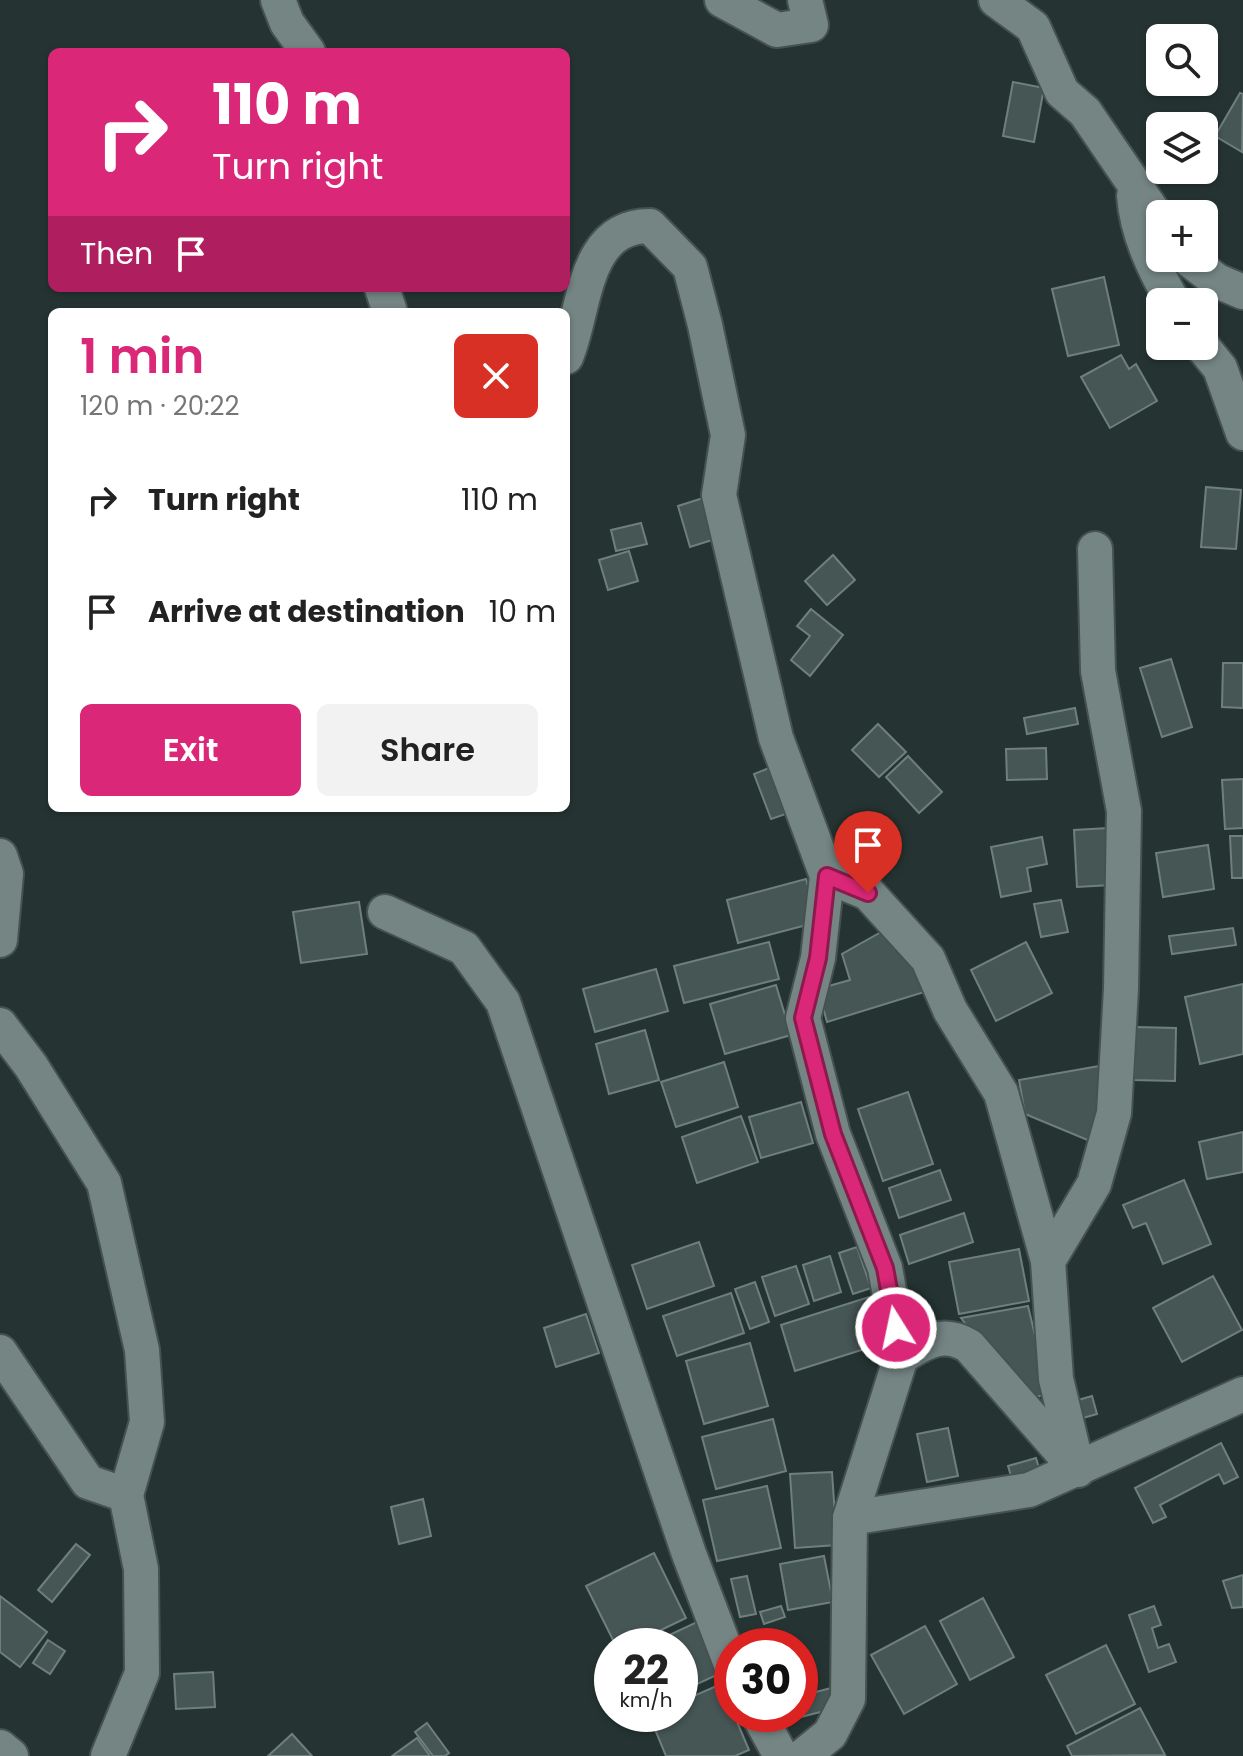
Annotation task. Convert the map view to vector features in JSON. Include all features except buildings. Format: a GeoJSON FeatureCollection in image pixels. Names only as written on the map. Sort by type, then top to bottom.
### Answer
{"type":"FeatureCollection","features":[{"type":"Feature","properties":{"kind":"street"},"geometry":{"type":"LineString","coordinates":[[278,0],[287,23],[305,48]]}},
{"type":"Feature","properties":{"kind":"street"},"geometry":{"type":"LineString","coordinates":[[722,0],[777,30],[811,25],[805,0]]}},
{"type":"Feature","properties":{"kind":"street"},"geometry":{"type":"LineString","coordinates":[[996,0],[1033,27],[1062,92],[1085,112],[1146,202]]}},
{"type":"Feature","properties":{"kind":"street"},"geometry":{"type":"LineString","coordinates":[[1133,183],[1136,217],[1165,288]]}},
{"type":"Feature","properties":{"kind":"street"},"geometry":{"type":"LineString","coordinates":[[570,348],[577,331],[588,275],[600,250],[611,236],[635,226],[650,226],[690,267],[728,435],[719,495],[776,738],[827,876],[818,958],[803,1018],[833,1134],[885,1268],[901,1357],[850,1518],[848,1699],[830,1734],[803,1756]]}},
{"type":"Feature","properties":{"kind":"street"},"geometry":{"type":"LineString","coordinates":[[1205,272],[1217,281],[1243,292]]}},
{"type":"Feature","properties":{"kind":"street"},"geometry":{"type":"LineString","coordinates":[[1213,360],[1220,368],[1243,433]]}},
{"type":"Feature","properties":{"kind":"street"},"geometry":{"type":"LineString","coordinates":[[1048,1261],[1094,1184],[1114,1113],[1121,989],[1124,811],[1098,671],[1095,549]]}},
{"type":"Feature","properties":{"kind":"street"},"geometry":{"type":"LineString","coordinates":[[0,856],[6,874],[0,940]]}},
{"type":"Feature","properties":{"kind":"street"},"geometry":{"type":"LineString","coordinates":[[827,876],[868,893],[928,959],[950,1010],[1001,1093],[1048,1261],[1056,1379],[1078,1470]]}},
{"type":"Feature","properties":{"kind":"street"},"geometry":{"type":"LineString","coordinates":[[385,912],[464,948],[503,1002],[689,1554],[717,1628]]}},
{"type":"Feature","properties":{"kind":"street"},"geometry":{"type":"LineString","coordinates":[[0,1025],[31,1066],[104,1183],[142,1350],[147,1422],[126,1495],[141,1569],[142,1673],[108,1756]]}},
{"type":"Feature","properties":{"kind":"street"},"geometry":{"type":"LineString","coordinates":[[901,1357],[929,1340],[954,1336],[969,1346],[1078,1470]]}},
{"type":"Feature","properties":{"kind":"street"},"geometry":{"type":"LineString","coordinates":[[0,1352],[88,1482],[126,1495]]}},
{"type":"Feature","properties":{"kind":"street"},"geometry":{"type":"LineString","coordinates":[[850,1518],[1029,1490],[1243,1394]]}},
{"type":"Feature","properties":{"kind":"street"},"geometry":{"type":"LineString","coordinates":[[768,1732],[781,1756]]}},
{"type":"Feature","properties":{"kind":"route"},"geometry":{"type":"LineString","coordinates":[[868,893],[827,876],[818,958],[803,1018],[833,1134],[885,1268],[896,1328]]}}]}
